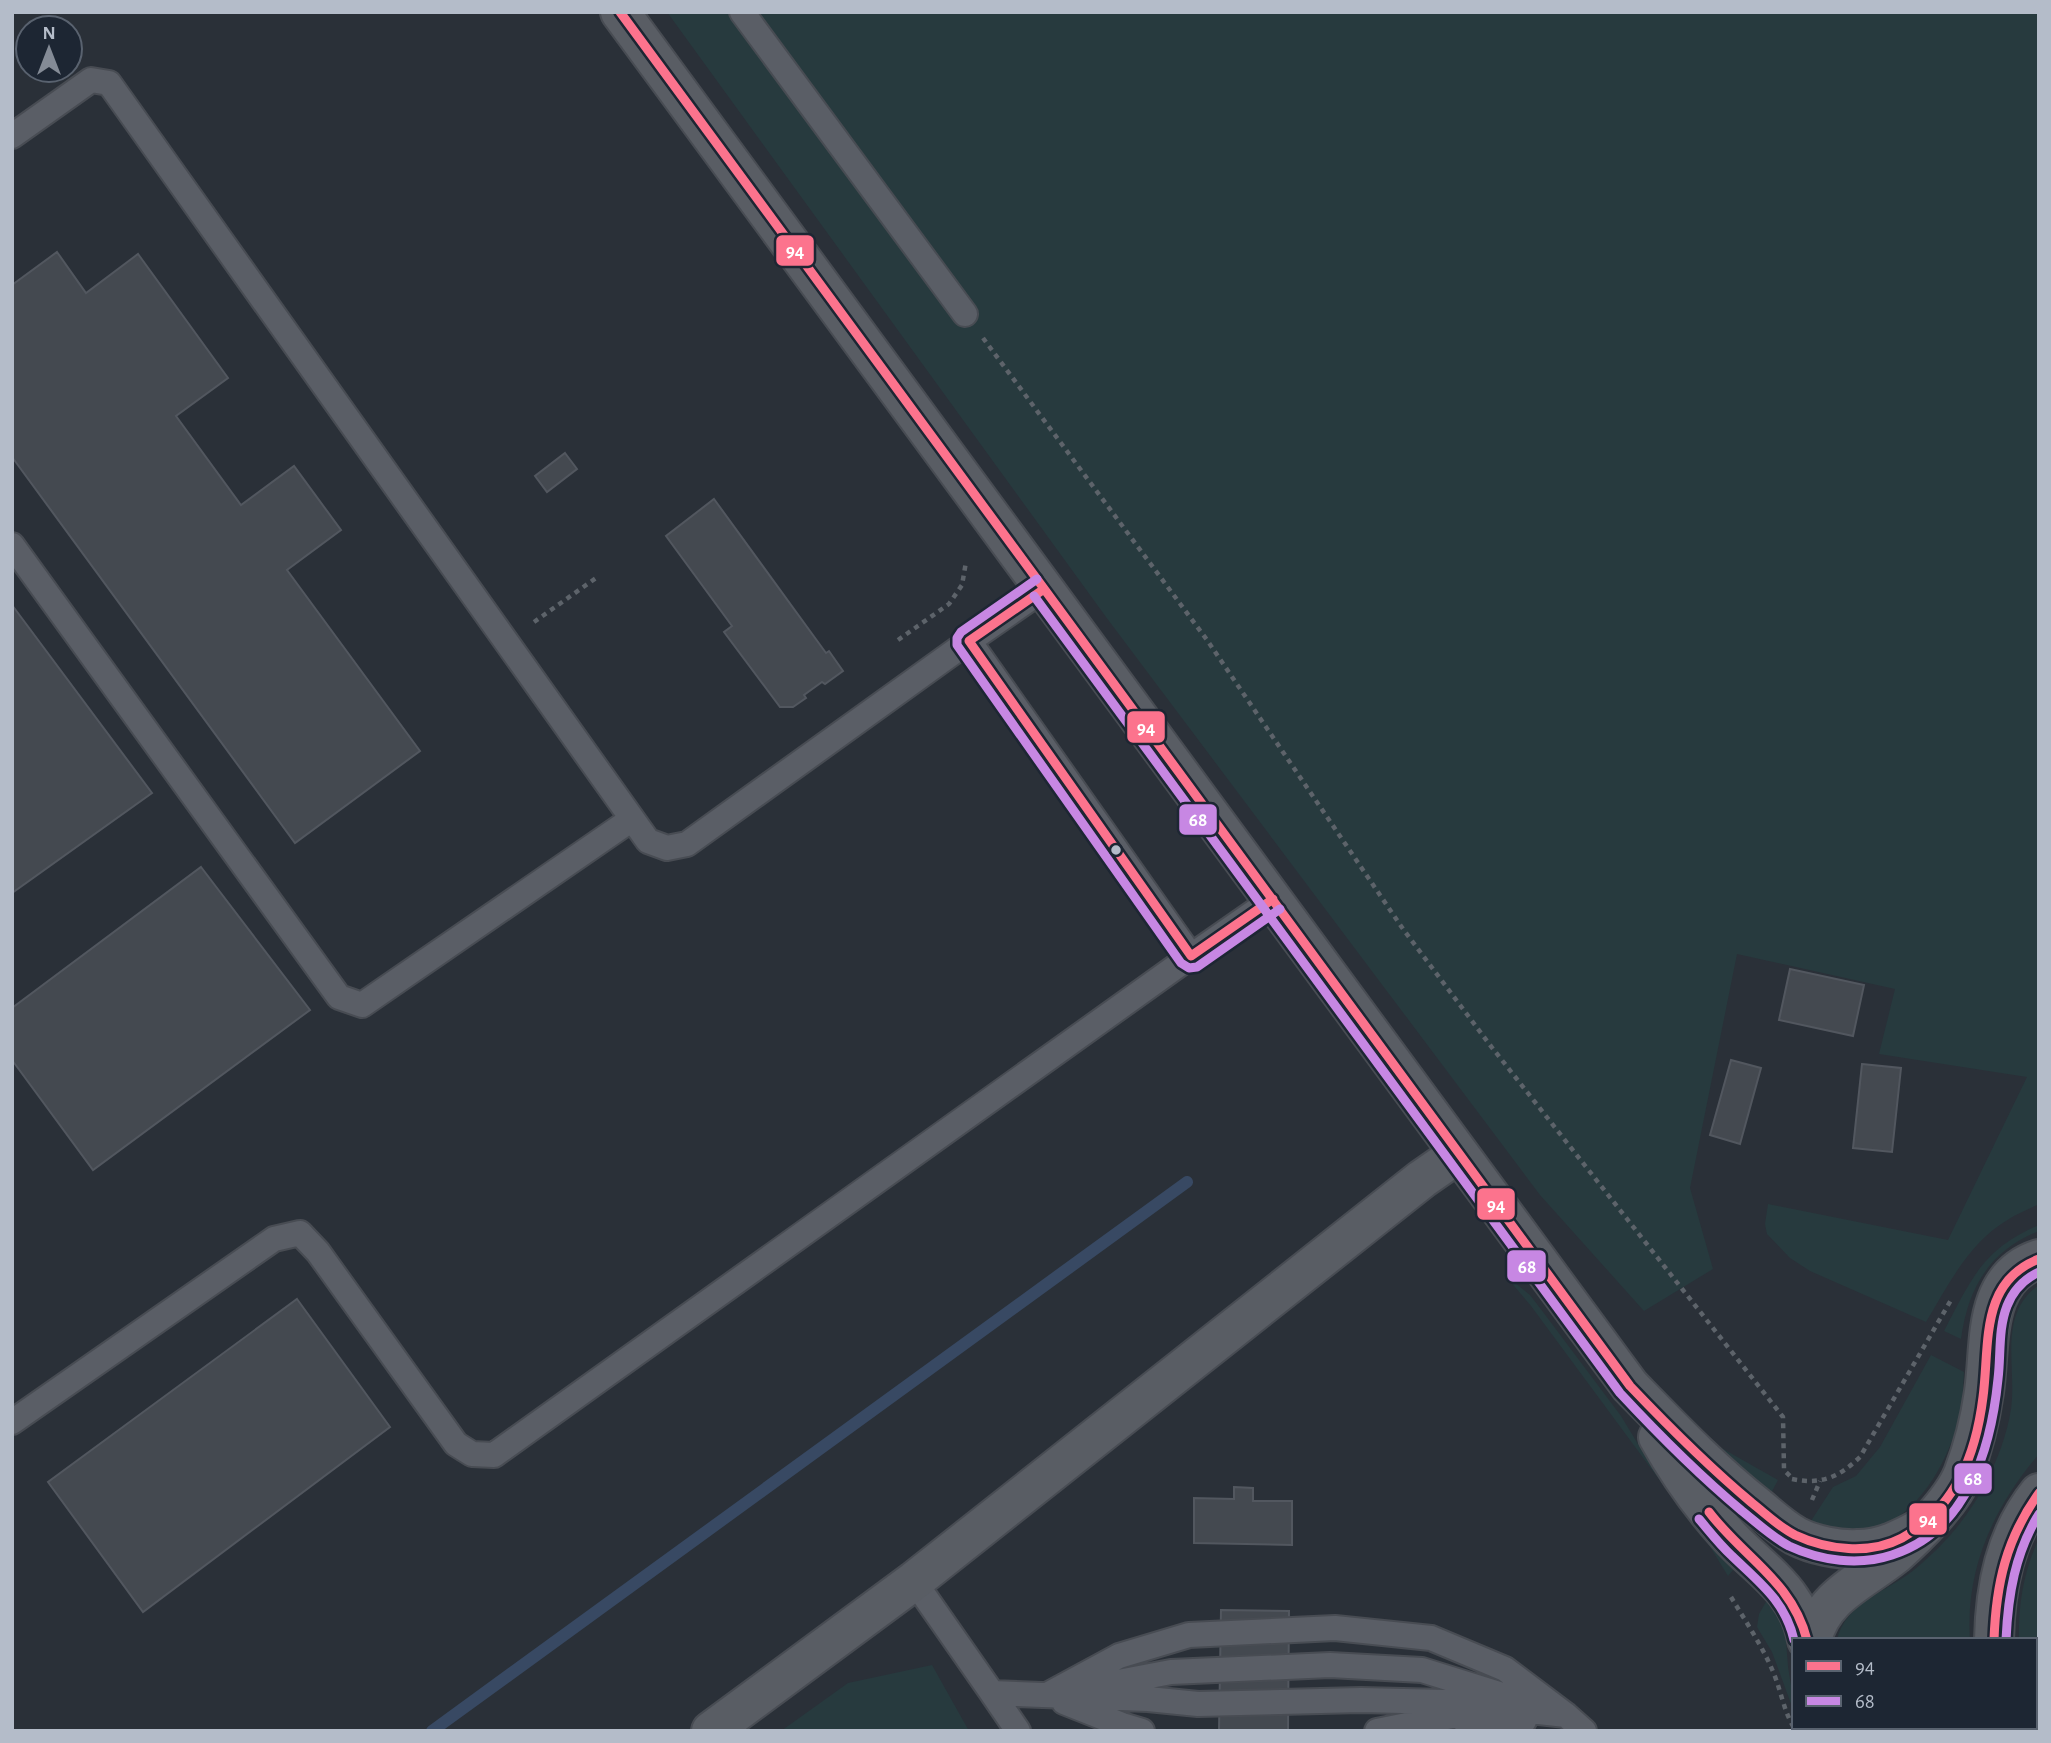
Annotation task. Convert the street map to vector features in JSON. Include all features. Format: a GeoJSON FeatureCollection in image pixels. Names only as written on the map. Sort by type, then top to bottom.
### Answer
{"type":"FeatureCollection","features":[{"type":"Feature","properties":{"kind":"street"},"geometry":{"type":"LineString","coordinates":[[620,12],[1630,1386],[1733,1488],[1797,1536],[1812,1542],[1857,1549],[1873,1548],[1888,1544],[1923,1527]]}},
{"type":"Feature","properties":{"kind":"street"},"geometry":{"type":"LineString","coordinates":[[711,1731],[914,1581],[1422,1179],[1458,1154]]}},
{"type":"Feature","properties":{"kind":"street"},"geometry":{"type":"LineString","coordinates":[[1811,1638],[1823,1613],[1836,1598],[1854,1582],[1895,1555],[1948,1501],[1962,1476],[1978,1425],[1986,1375],[1990,1320],[1995,1302],[2018,1270],[2039,1259]]}},
{"type":"Feature","properties":{"kind":"street"},"geometry":{"type":"LineString","coordinates":[[1630,1386],[1663,1446],[1707,1510],[1794,1602],[1809,1638]]}},
{"type":"Feature","properties":{"kind":"street"},"geometry":{"type":"LineString","coordinates":[[1994,1638],[1997,1595],[2005,1559],[2015,1529],[2039,1493]]}},
{"type":"Feature","properties":{"kind":"lane"},"geometry":{"type":"LineString","coordinates":[[742,12],[965,314]]}},
{"type":"Feature","properties":{"kind":"lane"},"geometry":{"type":"LineString","coordinates":[[12,136],[91,80],[109,83],[648,841],[667,848],[687,844],[1044,589]]}},
{"type":"Feature","properties":{"kind":"lane"},"geometry":{"type":"LineString","coordinates":[[12,545],[340,997],[362,1005],[632,819]]}},
{"type":"Feature","properties":{"kind":"lane"},"geometry":{"type":"LineString","coordinates":[[969,641],[1191,956]]}},
{"type":"Feature","properties":{"kind":"lane"},"geometry":{"type":"LineString","coordinates":[[12,1422],[274,1240],[300,1233],[318,1252],[456,1444],[472,1454],[494,1455],[1273,899]]}},
{"type":"Feature","properties":{"kind":"lane"},"geometry":{"type":"LineString","coordinates":[[914,1581],[1018,1731]]}},
{"type":"Feature","properties":{"kind":"lane"},"geometry":{"type":"LineString","coordinates":[[1047,1695],[1119,1656],[1189,1635],[1335,1628],[1431,1638],[1505,1669],[1575,1723]]}},
{"type":"Feature","properties":{"kind":"lane"},"geometry":{"type":"LineString","coordinates":[[1047,1695],[1171,1672],[1330,1665],[1422,1670],[1575,1723]]}},
{"type":"Feature","properties":{"kind":"lane"},"geometry":{"type":"LineString","coordinates":[[992,1693],[1148,1699],[1198,1704],[1360,1700],[1445,1702],[1575,1723]]}},
{"type":"Feature","properties":{"kind":"lane"},"geometry":{"type":"LineString","coordinates":[[1047,1695],[1085,1731]]}},
{"type":"Feature","properties":{"kind":"lane"},"geometry":{"type":"LineString","coordinates":[[1047,1695],[1142,1731]]}},
{"type":"Feature","properties":{"kind":"lane"},"geometry":{"type":"LineString","coordinates":[[1377,1731],[1452,1716],[1575,1723]]}},
{"type":"Feature","properties":{"kind":"lane"},"geometry":{"type":"LineString","coordinates":[[1466,1731],[1472,1727],[1575,1723]]}},
{"type":"Feature","properties":{"kind":"path"},"geometry":{"type":"LineString","coordinates":[[965,314],[1207,640],[1403,929],[1499,1056],[1783,1418],[1784,1470],[1794,1480],[1820,1481],[1844,1471],[1860,1457],[1954,1295]]}},
{"type":"Feature","properties":{"kind":"path"},"geometry":{"type":"LineString","coordinates":[[898,640],[949,604],[962,584],[966,562]]}},
{"type":"Feature","properties":{"kind":"path"},"geometry":{"type":"LineString","coordinates":[[506,642],[596,578]]}},
{"type":"Feature","properties":{"kind":"path"},"geometry":{"type":"LineString","coordinates":[[1742,1615],[1771,1668],[1792,1724]]}},
{"type":"Feature","properties":{"kind":"green space"},"geometry":{"type":"Polygon","coordinates":[[[667,12],[2039,12],[2039,1204],[2009,1219],[1982,1239],[1961,1265],[1926,1322],[1810,1271],[1790,1258],[1767,1234],[1765,1224],[1768,1204],[1948,1240],[2027,1077],[1879,1054],[1895,989],[1737,954],[1690,1188],[1713,1269],[1644,1311],[1540,1195],[1106,617],[667,12]]]}},
{"type":"Feature","properties":{"kind":"green space"},"geometry":{"type":"Polygon","coordinates":[[[2039,1225],[2039,1231],[2007,1249],[1984,1273],[1969,1303],[1961,1339],[1944,1331],[1980,1268],[2004,1245],[2039,1225]]]}},
{"type":"Feature","properties":{"kind":"green space"},"geometry":{"type":"Polygon","coordinates":[[[1504,1274],[1530,1295],[1540,1308],[1621,1416],[1661,1482],[1531,1306],[1504,1274]]]}},
{"type":"Feature","properties":{"kind":"green space"},"geometry":{"type":"Polygon","coordinates":[[[2039,1285],[2039,1454],[2009,1495],[1986,1540],[1972,1588],[1970,1638],[1838,1638],[1849,1616],[1858,1607],[1904,1578],[1945,1541],[1978,1496],[1997,1457],[2009,1419],[2013,1326],[2026,1297],[2039,1285]]]}},
{"type":"Feature","properties":{"kind":"green space"},"geometry":{"type":"Polygon","coordinates":[[[1931,1355],[1964,1372],[1962,1404],[1954,1434],[1946,1455],[1923,1493],[1891,1522],[1872,1530],[1846,1533],[1809,1524],[1833,1487],[1856,1476],[1880,1447],[1931,1355]]]}},
{"type":"Feature","properties":{"kind":"green space"},"geometry":{"type":"Polygon","coordinates":[[[1702,1437],[1778,1480],[1769,1497],[1702,1437]]]}},
{"type":"Feature","properties":{"kind":"green space"},"geometry":{"type":"Polygon","coordinates":[[[1692,1517],[1739,1563],[1728,1576],[1692,1517]]]}},
{"type":"Feature","properties":{"kind":"green space"},"geometry":{"type":"Polygon","coordinates":[[[2039,1538],[2037,1665],[2037,1638],[2019,1638],[2021,1601],[2039,1538]]]}},
{"type":"Feature","properties":{"kind":"green space"},"geometry":{"type":"Polygon","coordinates":[[[1771,1593],[1784,1621],[1792,1707],[1772,1652],[1757,1627],[1759,1614],[1771,1593]]]}},
{"type":"Feature","properties":{"kind":"green space"},"geometry":{"type":"Polygon","coordinates":[[[932,1665],[969,1731],[781,1731],[848,1683],[932,1665]]]}},
{"type":"Feature","properties":{"kind":"building"},"geometry":{"type":"Polygon","coordinates":[[[57,252],[86,293],[138,254],[228,378],[176,416],[241,505],[294,466],[341,530],[287,570],[420,751],[295,843],[12,457],[12,285],[57,252]]]}},
{"type":"Feature","properties":{"kind":"building"},"geometry":{"type":"Polygon","coordinates":[[[565,453],[577,469],[547,492],[535,476],[565,453]]]}},
{"type":"Feature","properties":{"kind":"building"},"geometry":{"type":"Polygon","coordinates":[[[714,499],[826,653],[829,651],[843,671],[825,684],[822,682],[793,707],[780,707],[724,632],[732,626],[666,536],[714,499]]]}},
{"type":"Feature","properties":{"kind":"building"},"geometry":{"type":"Polygon","coordinates":[[[12,605],[152,793],[12,893],[12,605]]]}},
{"type":"Feature","properties":{"kind":"building"},"geometry":{"type":"Polygon","coordinates":[[[201,867],[310,1010],[93,1170],[12,1060],[12,1008],[201,867]]]}},
{"type":"Feature","properties":{"kind":"building"},"geometry":{"type":"Polygon","coordinates":[[[1790,969],[1864,985],[1853,1036],[1779,1020],[1790,969]]]}},
{"type":"Feature","properties":{"kind":"building"},"geometry":{"type":"Polygon","coordinates":[[[1731,1060],[1761,1068],[1740,1144],[1710,1135],[1731,1060]]]}},
{"type":"Feature","properties":{"kind":"building"},"geometry":{"type":"Polygon","coordinates":[[[1862,1064],[1901,1068],[1892,1152],[1853,1148],[1862,1064]]]}},
{"type":"Feature","properties":{"kind":"building"},"geometry":{"type":"Polygon","coordinates":[[[297,1299],[390,1427],[143,1612],[48,1482],[297,1299]]]}},
{"type":"Feature","properties":{"kind":"building"},"geometry":{"type":"Polygon","coordinates":[[[1234,1487],[1253,1488],[1253,1501],[1292,1501],[1292,1545],[1194,1543],[1194,1498],[1234,1499],[1234,1487]]]}},
{"type":"Feature","properties":{"kind":"building"},"geometry":{"type":"Polygon","coordinates":[[[1221,1610],[1289,1611],[1288,1731],[1219,1731],[1221,1610]]]}},
{"type":"Feature","properties":{"kind":"waterway"},"geometry":{"type":"LineString","coordinates":[[432,1731],[1187,1182]]}},
{"type":"Feature","properties":{"kind":"transit line","name":"94"},"geometry":{"type":"LineString","coordinates":[[620,12],[1630,1386],[1736,1489],[1789,1532],[1834,1547],[1876,1547],[1902,1538],[1921,1526],[1950,1495],[1969,1459],[1980,1418],[1988,1337],[1997,1299],[2006,1283],[2020,1269],[2039,1259]]}},
{"type":"Feature","properties":{"kind":"transit line","name":"68"},"geometry":{"type":"LineString","coordinates":[[1037,579],[961,632],[957,645],[1181,963],[1189,968],[1197,967],[1280,909]]}},
{"type":"Feature","properties":{"kind":"transit line","name":"94"},"geometry":{"type":"LineString","coordinates":[[1044,589],[969,641],[1191,956],[1273,899]]}},
{"type":"Feature","properties":{"kind":"transit line","name":"68"},"geometry":{"type":"LineString","coordinates":[[1034,596],[1620,1393],[1695,1469],[1777,1538],[1789,1546],[1814,1555],[1853,1561],[1892,1555],[1918,1543],[1939,1527],[1957,1507],[1981,1459],[1995,1406],[2001,1333],[2007,1306],[2020,1286],[2039,1272]]}},
{"type":"Feature","properties":{"kind":"transit line","name":"94"},"geometry":{"type":"LineString","coordinates":[[1994,1638],[1997,1600],[2005,1563],[2018,1528],[2039,1493]]}},
{"type":"Feature","properties":{"kind":"transit line","name":"94"},"geometry":{"type":"LineString","coordinates":[[1709,1512],[1779,1586],[1800,1619],[1806,1638]]}},
{"type":"Feature","properties":{"kind":"transit line","name":"68"},"geometry":{"type":"LineString","coordinates":[[2006,1638],[2014,1575],[2024,1544],[2039,1514]]}},
{"type":"Feature","properties":{"kind":"transit line","name":"68"},"geometry":{"type":"LineString","coordinates":[[1699,1519],[1778,1603],[1793,1638]]}}]}
